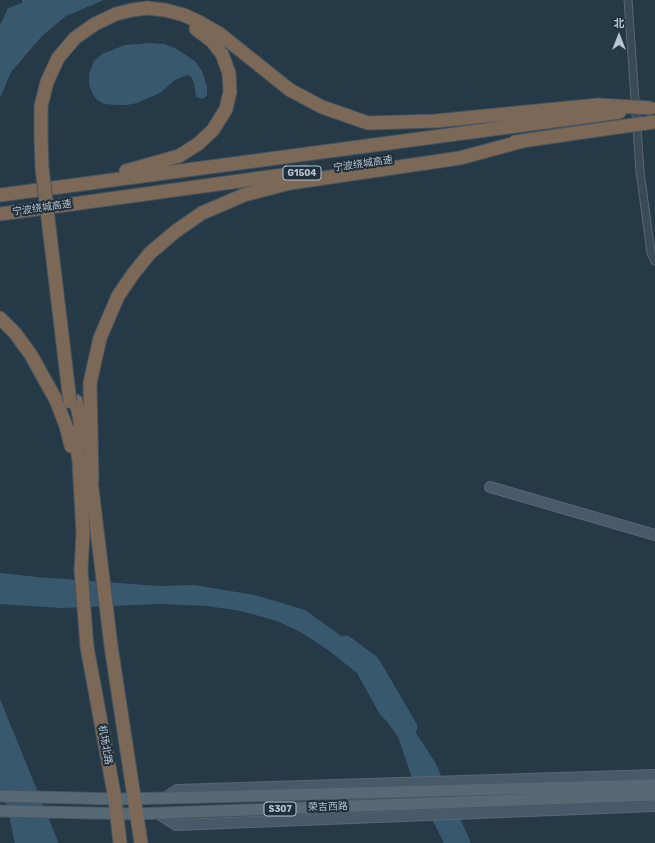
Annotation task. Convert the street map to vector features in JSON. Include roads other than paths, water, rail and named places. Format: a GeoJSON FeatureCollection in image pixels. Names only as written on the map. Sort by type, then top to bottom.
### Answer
{"type":"FeatureCollection","features":[{"type":"Feature","properties":{"kind":"highway"},"geometry":{"type":"LineString","coordinates":[[0,194],[59,180],[131,171],[179,156],[198,144],[213,130],[226,109],[230,92],[229,73],[222,54],[212,41],[193,26],[171,18],[132,10],[116,14],[95,24],[75,38],[58,58],[47,82],[41,106],[42,168],[73,401],[79,462],[86,480]]}},
{"type":"Feature","properties":{"kind":"highway"},"geometry":{"type":"LineString","coordinates":[[148,13],[165,10],[184,15],[199,22],[220,34],[290,90],[322,107],[368,123],[435,121],[653,107]]}},
{"type":"Feature","properties":{"kind":"highway","name":"宁波绕城高速"},"geometry":{"type":"LineString","coordinates":[[0,194],[598,110]]}},
{"type":"Feature","properties":{"kind":"highway","name":"宁波绕城高速"},"geometry":{"type":"LineString","coordinates":[[0,214],[655,122]]}},
{"type":"Feature","properties":{"kind":"highway"},"geometry":{"type":"LineString","coordinates":[[86,480],[90,383],[100,338],[118,296],[133,274],[150,253],[176,232],[202,213],[244,195],[290,183],[460,158],[523,141]]}},
{"type":"Feature","properties":{"kind":"highway"},"geometry":{"type":"LineString","coordinates":[[0,318],[15,333],[31,356],[56,400],[86,480]]}},
{"type":"Feature","properties":{"kind":"highway","name":"机场北路"},"geometry":{"type":"LineString","coordinates":[[86,480],[81,570],[87,647],[115,799],[120,843]]}},
{"type":"Feature","properties":{"kind":"highway","name":"机场北路"},"geometry":{"type":"LineString","coordinates":[[86,480],[103,572],[111,646],[141,843]]}},
{"type":"Feature","properties":{"kind":"main road","name":"荣吉西路"},"geometry":{"type":"LineString","coordinates":[[0,796],[115,799],[450,786],[655,785]]}},
{"type":"Feature","properties":{"kind":"main road","name":"荣吉西路"},"geometry":{"type":"LineString","coordinates":[[0,811],[116,815],[159,814],[655,795]]}},
{"type":"Feature","properties":{"kind":"street"},"geometry":{"type":"LineString","coordinates":[[628,0],[640,171],[651,253],[655,261]]}},
{"type":"Feature","properties":{"kind":"street"},"geometry":{"type":"LineString","coordinates":[[490,487],[655,535]]}},
{"type":"Feature","properties":{"kind":"street"},"geometry":{"type":"LineString","coordinates":[[450,786],[655,775]]}},
{"type":"Feature","properties":{"kind":"street"},"geometry":{"type":"LineString","coordinates":[[159,814],[176,825],[655,806]]}},
{"type":"Feature","properties":{"kind":"water"},"geometry":{"type":"Polygon","coordinates":[[[22,0],[104,0],[66,16],[43,35],[11,72],[0,98],[0,25],[8,8],[22,3],[22,0]]]}},
{"type":"Feature","properties":{"kind":"water"},"geometry":{"type":"Polygon","coordinates":[[[150,43],[164,44],[175,48],[195,61],[202,71],[207,86],[207,96],[202,99],[196,97],[194,83],[191,77],[187,75],[175,80],[160,93],[137,103],[127,105],[104,104],[97,100],[92,93],[89,84],[89,74],[94,61],[102,54],[125,45],[150,43]]]}},
{"type":"Feature","properties":{"kind":"water"},"geometry":{"type":"Polygon","coordinates":[[[0,573],[159,586],[194,585],[255,595],[305,610],[351,643],[363,656],[379,661],[381,664],[378,672],[379,677],[435,762],[471,843],[444,843],[413,781],[398,737],[379,713],[357,673],[328,650],[302,633],[277,621],[241,611],[207,606],[160,604],[61,608],[0,604],[0,573]]]}},
{"type":"Feature","properties":{"kind":"water"},"geometry":{"type":"Polygon","coordinates":[[[0,699],[58,843],[19,843],[18,836],[0,788],[0,699]]]}},
{"type":"Feature","properties":{"kind":"waterway"},"geometry":{"type":"LineString","coordinates":[[346,642],[373,662],[411,727]]}},
{"type":"Feature","properties":{"kind":"waterway"},"geometry":{"type":"LineString","coordinates":[[14,820],[19,843]]}}]}
